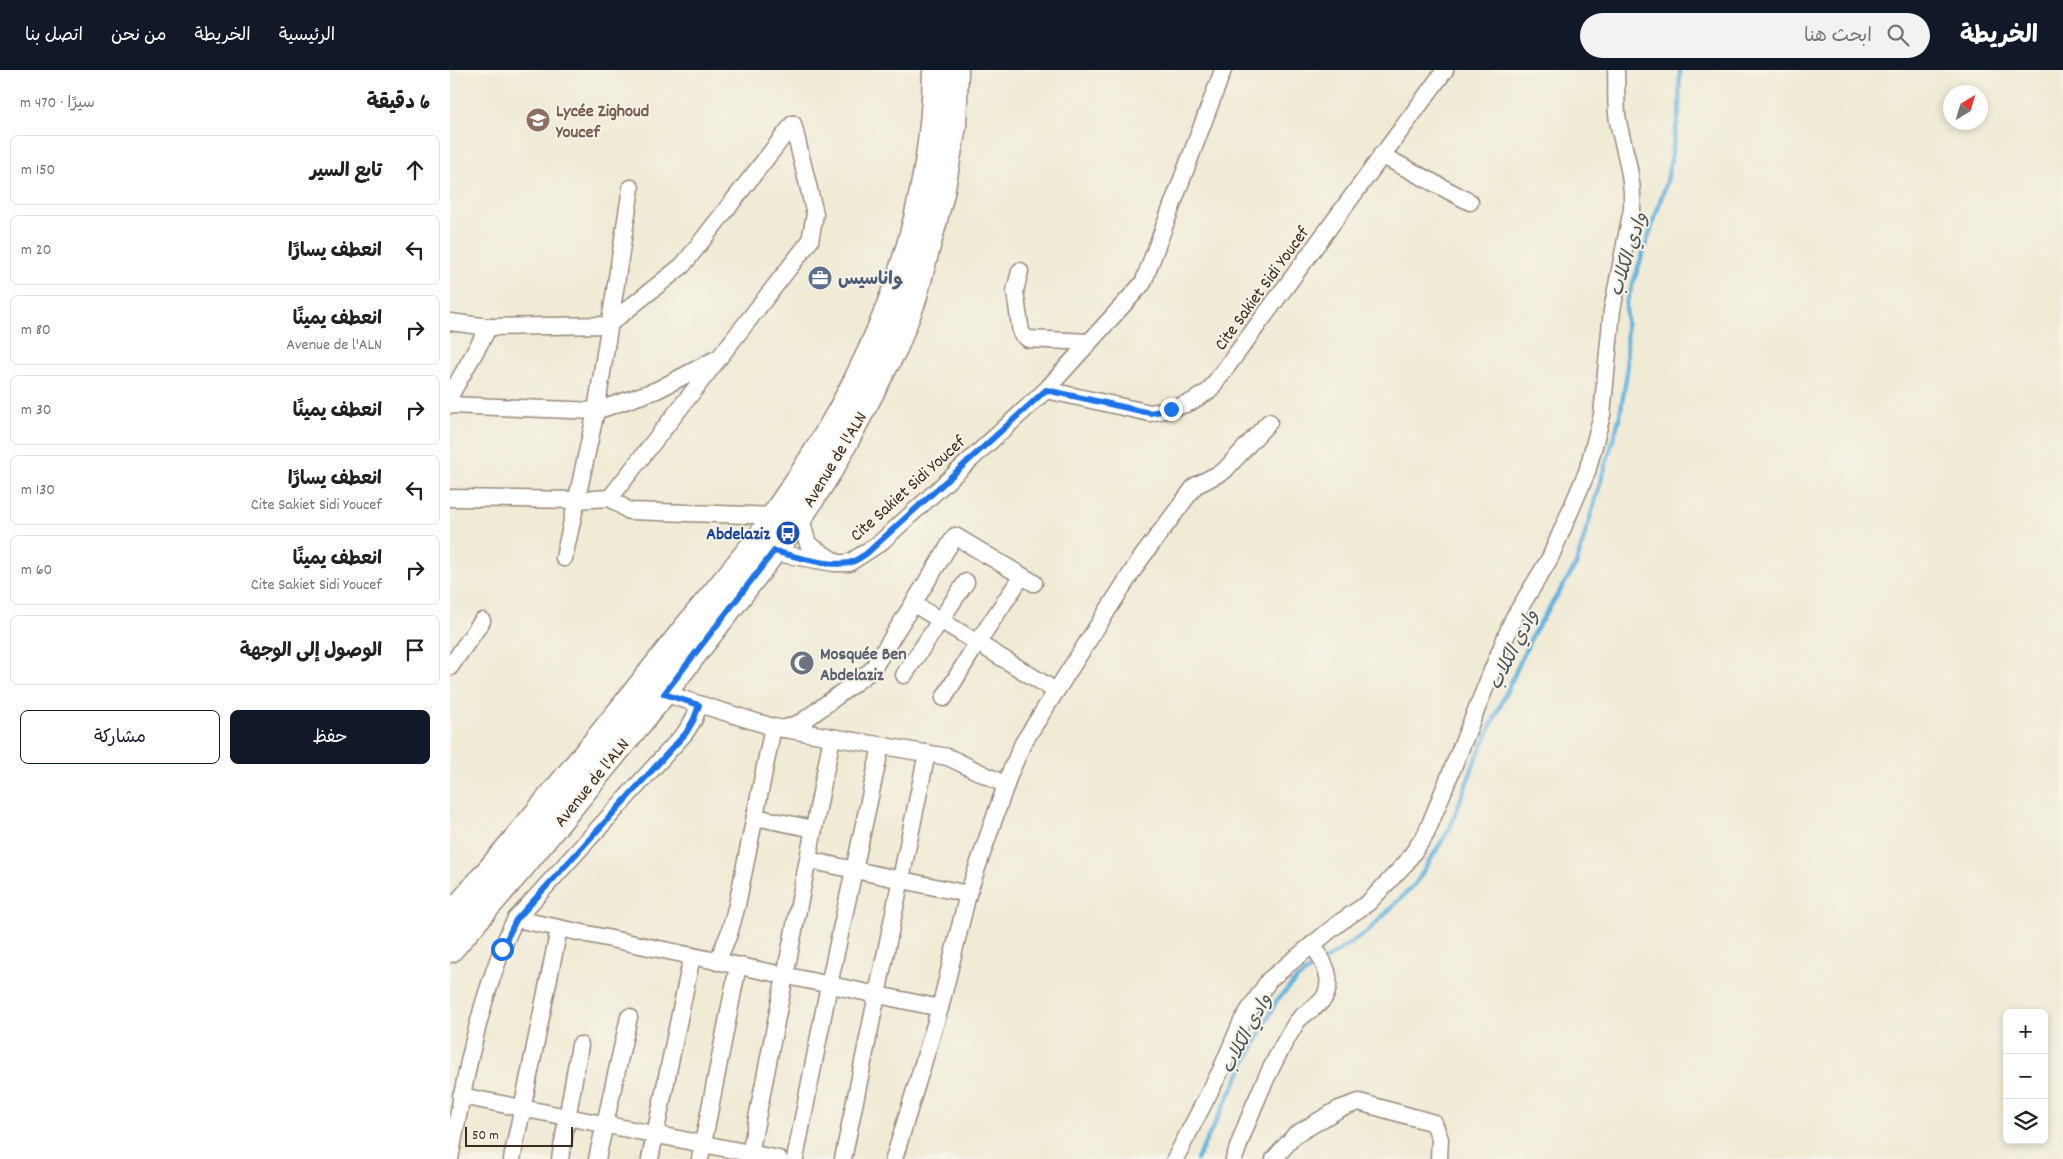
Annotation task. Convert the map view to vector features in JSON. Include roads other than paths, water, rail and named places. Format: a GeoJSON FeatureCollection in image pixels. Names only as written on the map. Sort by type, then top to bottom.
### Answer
{"type":"FeatureCollection","features":[{"type":"Feature","properties":{"kind":"main road"},"geometry":{"type":"LineString","coordinates":[[450,918],[622,710],[761,551],[774,516],[813,461],[866,366],[893,300],[913,233],[927,169],[936,104],[936,70]]}},
{"type":"Feature","properties":{"kind":"main road","name":"Avenue de l'ALN"},"geometry":{"type":"LineString","coordinates":[[450,949],[664,694],[761,551],[800,516],[864,408],[895,346],[913,299],[941,193],[953,126],[955,70]]}},
{"type":"Feature","properties":{"kind":"street","name":"Cite Sakiet Sidi Youcef"},"geometry":{"type":"LineString","coordinates":[[836,563],[849,563],[880,543],[1046,390],[1143,282],[1223,70]]}},
{"type":"Feature","properties":{"kind":"street","name":"Cite Sakiet Sidi Youcef"},"geometry":{"type":"LineString","coordinates":[[1046,390],[1150,413],[1192,402],[1209,391],[1445,70]]}},
{"type":"Feature","properties":{"kind":"street"},"geometry":{"type":"LineString","coordinates":[[1175,1159],[1221,1070],[1242,1021],[1269,980],[1368,903],[1406,863],[1426,834],[1513,618],[1550,558],[1587,472],[1602,415],[1612,310],[1632,209],[1633,192],[1628,156],[1617,120],[1616,70]]}},
{"type":"Feature","properties":{"kind":"street"},"geometry":{"type":"LineString","coordinates":[[450,322],[489,326],[608,325],[683,265],[793,124],[816,214],[810,241],[610,498]]}},
{"type":"Feature","properties":{"kind":"street"},"geometry":{"type":"LineString","coordinates":[[1381,155],[1470,202]]}},
{"type":"Feature","properties":{"kind":"street"},"geometry":{"type":"LineString","coordinates":[[564,558],[596,411],[631,188]]}},
{"type":"Feature","properties":{"kind":"street"},"geometry":{"type":"LineString","coordinates":[[1020,271],[1015,290],[1021,333],[1028,339],[1089,342]]}},
{"type":"Feature","properties":{"kind":"street"},"geometry":{"type":"LineString","coordinates":[[450,396],[489,326]]}},
{"type":"Feature","properties":{"kind":"street"},"geometry":{"type":"LineString","coordinates":[[450,405],[596,411],[657,390],[720,358]]}},
{"type":"Feature","properties":{"kind":"street"},"geometry":{"type":"LineString","coordinates":[[894,1159],[940,1008],[968,894],[1006,785],[1023,744],[1139,560],[1195,486],[1224,471],[1270,422]]}},
{"type":"Feature","properties":{"kind":"street"},"geometry":{"type":"LineString","coordinates":[[450,498],[576,500],[610,498],[629,511],[774,516]]}},
{"type":"Feature","properties":{"kind":"street"},"geometry":{"type":"LineString","coordinates":[[800,516],[808,544],[836,563]]}},
{"type":"Feature","properties":{"kind":"street"},"geometry":{"type":"LineString","coordinates":[[778,728],[802,722],[872,670],[955,536],[1028,579],[977,643],[944,698]]}},
{"type":"Feature","properties":{"kind":"street"},"geometry":{"type":"LineString","coordinates":[[761,551],[814,561],[836,563]]}},
{"type":"Feature","properties":{"kind":"street"},"geometry":{"type":"LineString","coordinates":[[904,675],[966,582]]}},
{"type":"Feature","properties":{"kind":"street"},"geometry":{"type":"LineString","coordinates":[[914,604],[1056,691]]}},
{"type":"Feature","properties":{"kind":"street"},"geometry":{"type":"LineString","coordinates":[[450,667],[482,621]]}},
{"type":"Feature","properties":{"kind":"street"},"geometry":{"type":"LineString","coordinates":[[664,694],[778,728],[927,753],[955,760],[1006,785]]}},
{"type":"Feature","properties":{"kind":"street"},"geometry":{"type":"LineString","coordinates":[[450,1159],[484,998],[508,932],[516,920],[686,733],[699,705]]}},
{"type":"Feature","properties":{"kind":"street"},"geometry":{"type":"LineString","coordinates":[[717,962],[737,906],[755,817],[778,728]]}},
{"type":"Feature","properties":{"kind":"street"},"geometry":{"type":"LineString","coordinates":[[750,1156],[832,737]]}},
{"type":"Feature","properties":{"kind":"street"},"geometry":{"type":"LineString","coordinates":[[795,1159],[881,746]]}},
{"type":"Feature","properties":{"kind":"street"},"geometry":{"type":"LineString","coordinates":[[843,1159],[927,753]]}},
{"type":"Feature","properties":{"kind":"street"},"geometry":{"type":"LineString","coordinates":[[755,817],[814,828]]}},
{"type":"Feature","properties":{"kind":"street"},"geometry":{"type":"LineString","coordinates":[[808,860],[968,894]]}},
{"type":"Feature","properties":{"kind":"street"},"geometry":{"type":"LineString","coordinates":[[516,920],[940,1008]]}},
{"type":"Feature","properties":{"kind":"street"},"geometry":{"type":"LineString","coordinates":[[512,1159],[559,929]]}},
{"type":"Feature","properties":{"kind":"street"},"geometry":{"type":"LineString","coordinates":[[1234,1159],[1255,1102],[1298,1021],[1318,1006],[1326,993],[1328,971],[1313,944]]}},
{"type":"Feature","properties":{"kind":"street"},"geometry":{"type":"LineString","coordinates":[[650,1159],[692,956]]}},
{"type":"Feature","properties":{"kind":"street"},"geometry":{"type":"LineString","coordinates":[[702,1151],[738,966]]}},
{"type":"Feature","properties":{"kind":"street"},"geometry":{"type":"LineString","coordinates":[[597,1159],[629,1017]]}},
{"type":"Feature","properties":{"kind":"street"},"geometry":{"type":"LineString","coordinates":[[560,1159],[580,1045]]}},
{"type":"Feature","properties":{"kind":"street"},"geometry":{"type":"LineString","coordinates":[[462,1096],[656,1134],[702,1151],[779,1159]]}},
{"type":"Feature","properties":{"kind":"street"},"geometry":{"type":"LineString","coordinates":[[1274,1159],[1295,1135],[1339,1109],[1358,1102],[1434,1123],[1440,1139],[1439,1159]]}},
{"type":"Feature","properties":{"kind":"waterway","name":"وادي الكلاب"},"geometry":{"type":"LineString","coordinates":[[1325,960],[1367,932],[1416,883],[1450,828],[1475,761],[1533,634],[1576,565],[1620,416],[1627,372],[1626,304],[1667,181],[1679,113],[1680,70]]}},
{"type":"Feature","properties":{"kind":"waterway","name":"وادي الكلاب"},"geometry":{"type":"LineString","coordinates":[[1197,1159],[1277,1000],[1298,978],[1319,964]]}},
{"type":"Feature","properties":{"kind":"place","name":"Lycée Zighoud Youcef"},"geometry":{"type":"Point","coordinates":[538,120]}},
{"type":"Feature","properties":{"kind":"place","name":"واناسيس"},"geometry":{"type":"Point","coordinates":[820,278]}},
{"type":"Feature","properties":{"kind":"place","name":"Abdelaziz"},"geometry":{"type":"Point","coordinates":[788,533]}},
{"type":"Feature","properties":{"kind":"place","name":"Mosquée Ben Abdelaziz"},"geometry":{"type":"Point","coordinates":[802,663]}}]}
